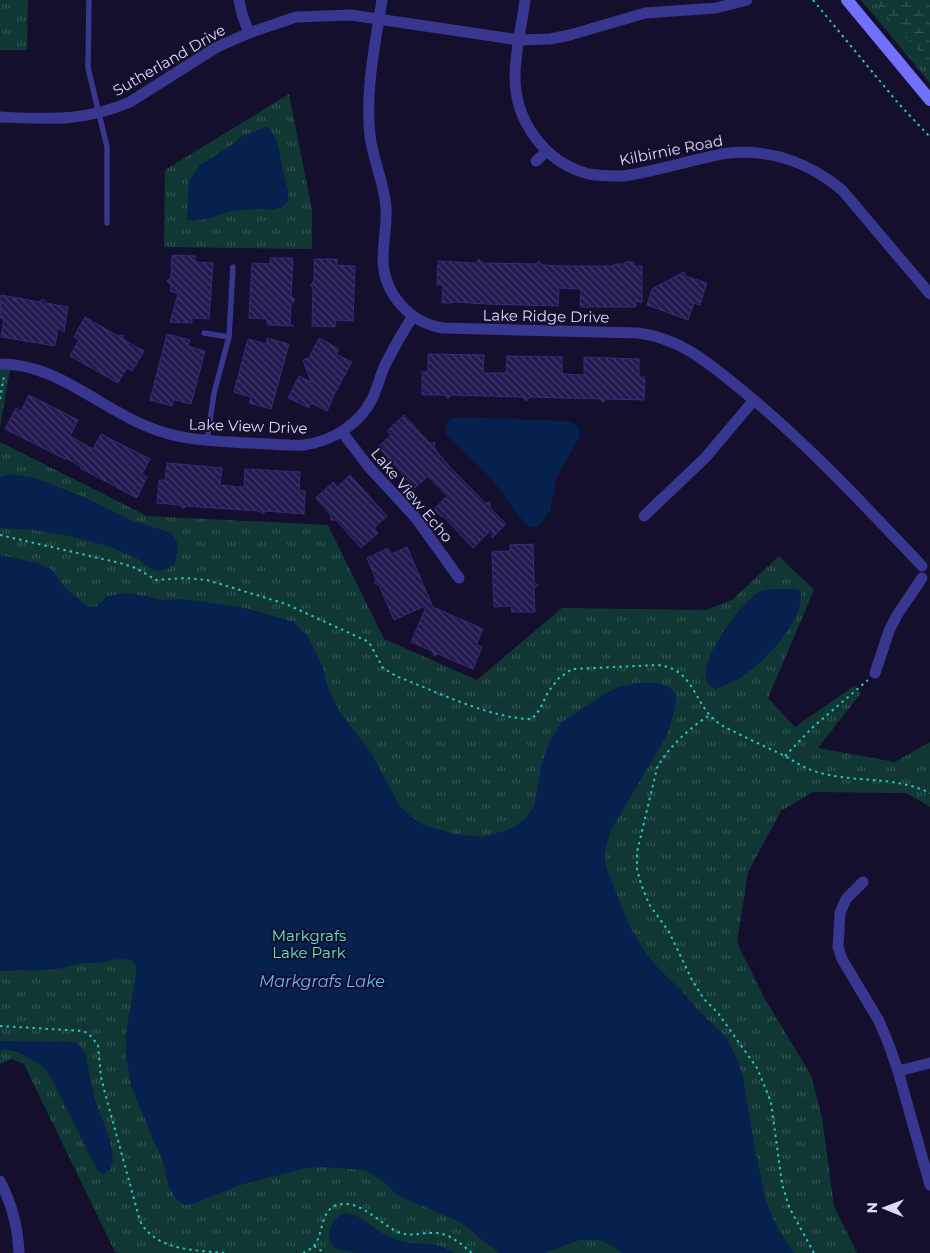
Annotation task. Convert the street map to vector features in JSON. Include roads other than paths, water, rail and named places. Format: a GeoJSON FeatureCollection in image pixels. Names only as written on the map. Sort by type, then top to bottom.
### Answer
{"type":"FeatureCollection","features":[{"type":"Feature","properties":{"kind":"street"},"geometry":{"type":"LineString","coordinates":[[239,0],[249,33]]}},
{"type":"Feature","properties":{"kind":"street","name":"Lake Ridge Drive"},"geometry":{"type":"LineString","coordinates":[[382,0],[370,77],[368,115],[370,138],[382,183],[386,208],[383,266],[391,292],[401,306],[413,316],[429,325],[444,328],[631,333],[657,336],[674,342],[694,353],[790,430],[926,565]]}},
{"type":"Feature","properties":{"kind":"street","name":"Kilbirnie Road"},"geometry":{"type":"LineString","coordinates":[[526,0],[515,75],[516,90],[525,121],[534,136],[547,151],[569,166],[589,174],[607,176],[624,176],[728,153],[770,155],[794,161],[828,179],[842,190],[930,294]]}},
{"type":"Feature","properties":{"kind":"street","name":"Sutherland Drive"},"geometry":{"type":"LineString","coordinates":[[0,117],[60,119],[98,113],[130,102],[217,47],[249,33],[296,17],[351,15],[506,39],[550,39],[645,13],[716,8],[747,0]]}},
{"type":"Feature","properties":{"kind":"street"},"geometry":{"type":"LineString","coordinates":[[847,0],[930,100]]}},
{"type":"Feature","properties":{"kind":"street"},"geometry":{"type":"LineString","coordinates":[[536,161],[547,151]]}},
{"type":"Feature","properties":{"kind":"street","name":"Lake View Drive"},"geometry":{"type":"LineString","coordinates":[[3,364],[24,366],[45,372],[130,419],[180,438],[299,446],[316,443],[342,432],[356,421],[369,405],[389,356],[413,316]]}},
{"type":"Feature","properties":{"kind":"street"},"geometry":{"type":"LineString","coordinates":[[644,516],[705,458],[754,400]]}},
{"type":"Feature","properties":{"kind":"street","name":"Lake View Echo"},"geometry":{"type":"LineString","coordinates":[[342,432],[368,466],[415,517],[459,578]]}},
{"type":"Feature","properties":{"kind":"street"},"geometry":{"type":"LineString","coordinates":[[875,673],[888,631],[900,609],[926,579],[919,571],[926,565]]}},
{"type":"Feature","properties":{"kind":"street"},"geometry":{"type":"LineString","coordinates":[[862,882],[846,899],[840,913],[838,947],[842,958],[879,1021],[898,1071],[930,1185]]}},
{"type":"Feature","properties":{"kind":"street"},"geometry":{"type":"LineString","coordinates":[[898,1071],[930,1063]]}},
{"type":"Feature","properties":{"kind":"street"},"geometry":{"type":"LineString","coordinates":[[0,1181],[10,1201],[16,1221],[19,1253]]}},
{"type":"Feature","properties":{"kind":"lane"},"geometry":{"type":"LineString","coordinates":[[89,0],[88,68],[107,147],[107,223]]}},
{"type":"Feature","properties":{"kind":"lane"},"geometry":{"type":"LineString","coordinates":[[207,440],[214,393],[229,337],[233,266]]}},
{"type":"Feature","properties":{"kind":"lane"},"geometry":{"type":"LineString","coordinates":[[204,333],[229,337]]}},
{"type":"Feature","properties":{"kind":"water"},"geometry":{"type":"Polygon","coordinates":[[[265,127],[269,128],[273,133],[279,150],[288,192],[286,204],[275,209],[252,209],[229,212],[203,219],[187,220],[189,181],[199,166],[241,137],[265,127]]]}},
{"type":"Feature","properties":{"kind":"water"},"geometry":{"type":"Polygon","coordinates":[[[462,417],[567,421],[577,425],[580,436],[557,477],[550,511],[539,526],[533,528],[526,525],[490,477],[445,433],[450,419],[462,417]]]}},
{"type":"Feature","properties":{"kind":"water"},"geometry":{"type":"Polygon","coordinates":[[[10,474],[35,478],[84,497],[131,520],[171,533],[177,542],[178,551],[175,563],[168,569],[157,571],[138,559],[111,547],[70,536],[35,530],[0,528],[0,477],[10,474]]]}},
{"type":"Feature","properties":{"kind":"water","name":"Markgrafs Lake"},"geometry":{"type":"Polygon","coordinates":[[[0,555],[41,564],[52,570],[66,589],[88,607],[97,606],[107,596],[126,593],[162,600],[183,599],[245,608],[294,622],[308,636],[323,668],[327,685],[339,711],[371,753],[401,808],[421,824],[454,834],[484,837],[513,828],[527,817],[534,806],[542,764],[550,740],[562,722],[618,687],[637,683],[658,683],[670,688],[676,696],[675,708],[667,735],[611,830],[605,850],[606,867],[630,927],[643,949],[658,968],[727,1038],[743,1077],[766,1202],[779,1231],[794,1253],[624,1253],[600,1240],[580,1240],[544,1253],[499,1253],[460,1222],[397,1195],[383,1181],[365,1170],[323,1167],[306,1168],[237,1186],[196,1203],[185,1205],[176,1199],[169,1187],[161,1155],[131,1085],[126,1057],[126,1033],[136,965],[131,960],[118,959],[100,963],[82,963],[53,970],[0,971],[0,555]]]}},
{"type":"Feature","properties":{"kind":"water"},"geometry":{"type":"Polygon","coordinates":[[[768,589],[797,589],[801,592],[800,604],[796,615],[790,627],[773,650],[738,679],[716,689],[707,682],[706,671],[710,656],[718,640],[751,598],[761,591],[768,589]]]}},
{"type":"Feature","properties":{"kind":"water"},"geometry":{"type":"Polygon","coordinates":[[[0,1041],[76,1042],[85,1053],[95,1100],[110,1140],[113,1160],[111,1169],[104,1174],[98,1171],[51,1077],[44,1067],[18,1052],[4,1049],[0,1051],[0,1041]]]}},
{"type":"Feature","properties":{"kind":"water"},"geometry":{"type":"Polygon","coordinates":[[[344,1213],[357,1216],[385,1235],[403,1242],[437,1245],[455,1253],[357,1253],[334,1248],[329,1233],[330,1228],[339,1216],[344,1213]]]}},
{"type":"Feature","properties":{"kind":"park label","name":"Markgrafs Lake Park"},"geometry":{"type":"Point","coordinates":[309,944]}}]}
